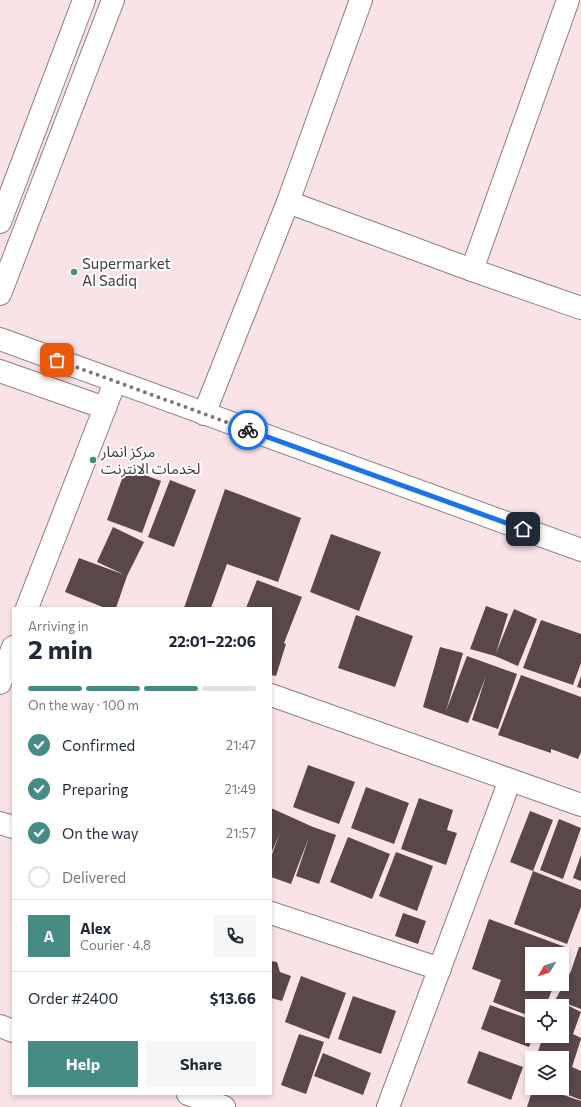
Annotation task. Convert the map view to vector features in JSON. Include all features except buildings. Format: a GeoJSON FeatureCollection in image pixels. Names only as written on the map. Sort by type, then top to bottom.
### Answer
{"type":"FeatureCollection","features":[{"type":"Feature","properties":{"kind":"street"},"geometry":{"type":"LineString","coordinates":[[0,222],[84,0]]}},
{"type":"Feature","properties":{"kind":"street"},"geometry":{"type":"LineString","coordinates":[[0,294],[113,0]]}},
{"type":"Feature","properties":{"kind":"street"},"geometry":{"type":"LineString","coordinates":[[204,414],[288,202],[361,0]]}},
{"type":"Feature","properties":{"kind":"street"},"geometry":{"type":"LineString","coordinates":[[472,270],[568,0]]}},
{"type":"Feature","properties":{"kind":"street"},"geometry":{"type":"LineString","coordinates":[[288,202],[472,270],[581,308]]}},
{"type":"Feature","properties":{"kind":"street"},"geometry":{"type":"LineString","coordinates":[[0,339],[581,550]]}},
{"type":"Feature","properties":{"kind":"street"},"geometry":{"type":"LineString","coordinates":[[0,371],[105,408]]}},
{"type":"Feature","properties":{"kind":"street"},"geometry":{"type":"LineString","coordinates":[[27,607],[115,382]]}},
{"type":"Feature","properties":{"kind":"street"},"geometry":{"type":"LineString","coordinates":[[0,684],[12,650]]}},
{"type":"Feature","properties":{"kind":"street"},"geometry":{"type":"LineString","coordinates":[[272,695],[581,805]]}},
{"type":"Feature","properties":{"kind":"street"},"geometry":{"type":"LineString","coordinates":[[388,1107],[510,780]]}},
{"type":"Feature","properties":{"kind":"street"},"geometry":{"type":"LineString","coordinates":[[0,823],[12,827]]}},
{"type":"Feature","properties":{"kind":"street"},"geometry":{"type":"LineString","coordinates":[[272,913],[440,969]]}},
{"type":"Feature","properties":{"kind":"street"},"geometry":{"type":"LineString","coordinates":[[0,1026],[12,1031]]}},
{"type":"Feature","properties":{"kind":"street"},"geometry":{"type":"LineString","coordinates":[[191,1095],[224,1107]]}},
{"type":"Feature","properties":{"kind":"way so far"},"geometry":{"type":"LineString","coordinates":[[57,360],[248,430]]}},
{"type":"Feature","properties":{"kind":"place","name":"Supermarket Al Sadiq"},"geometry":{"type":"Point","coordinates":[74,272]}},
{"type":"Feature","properties":{"kind":"place","name":"مركز انمار لخدمات الانترنت"},"geometry":{"type":"Point","coordinates":[93,460]}},
{"type":"Feature","properties":{"kind":"route"},"geometry":{"type":"LineString","coordinates":[[248,430],[523,529]]}}]}
